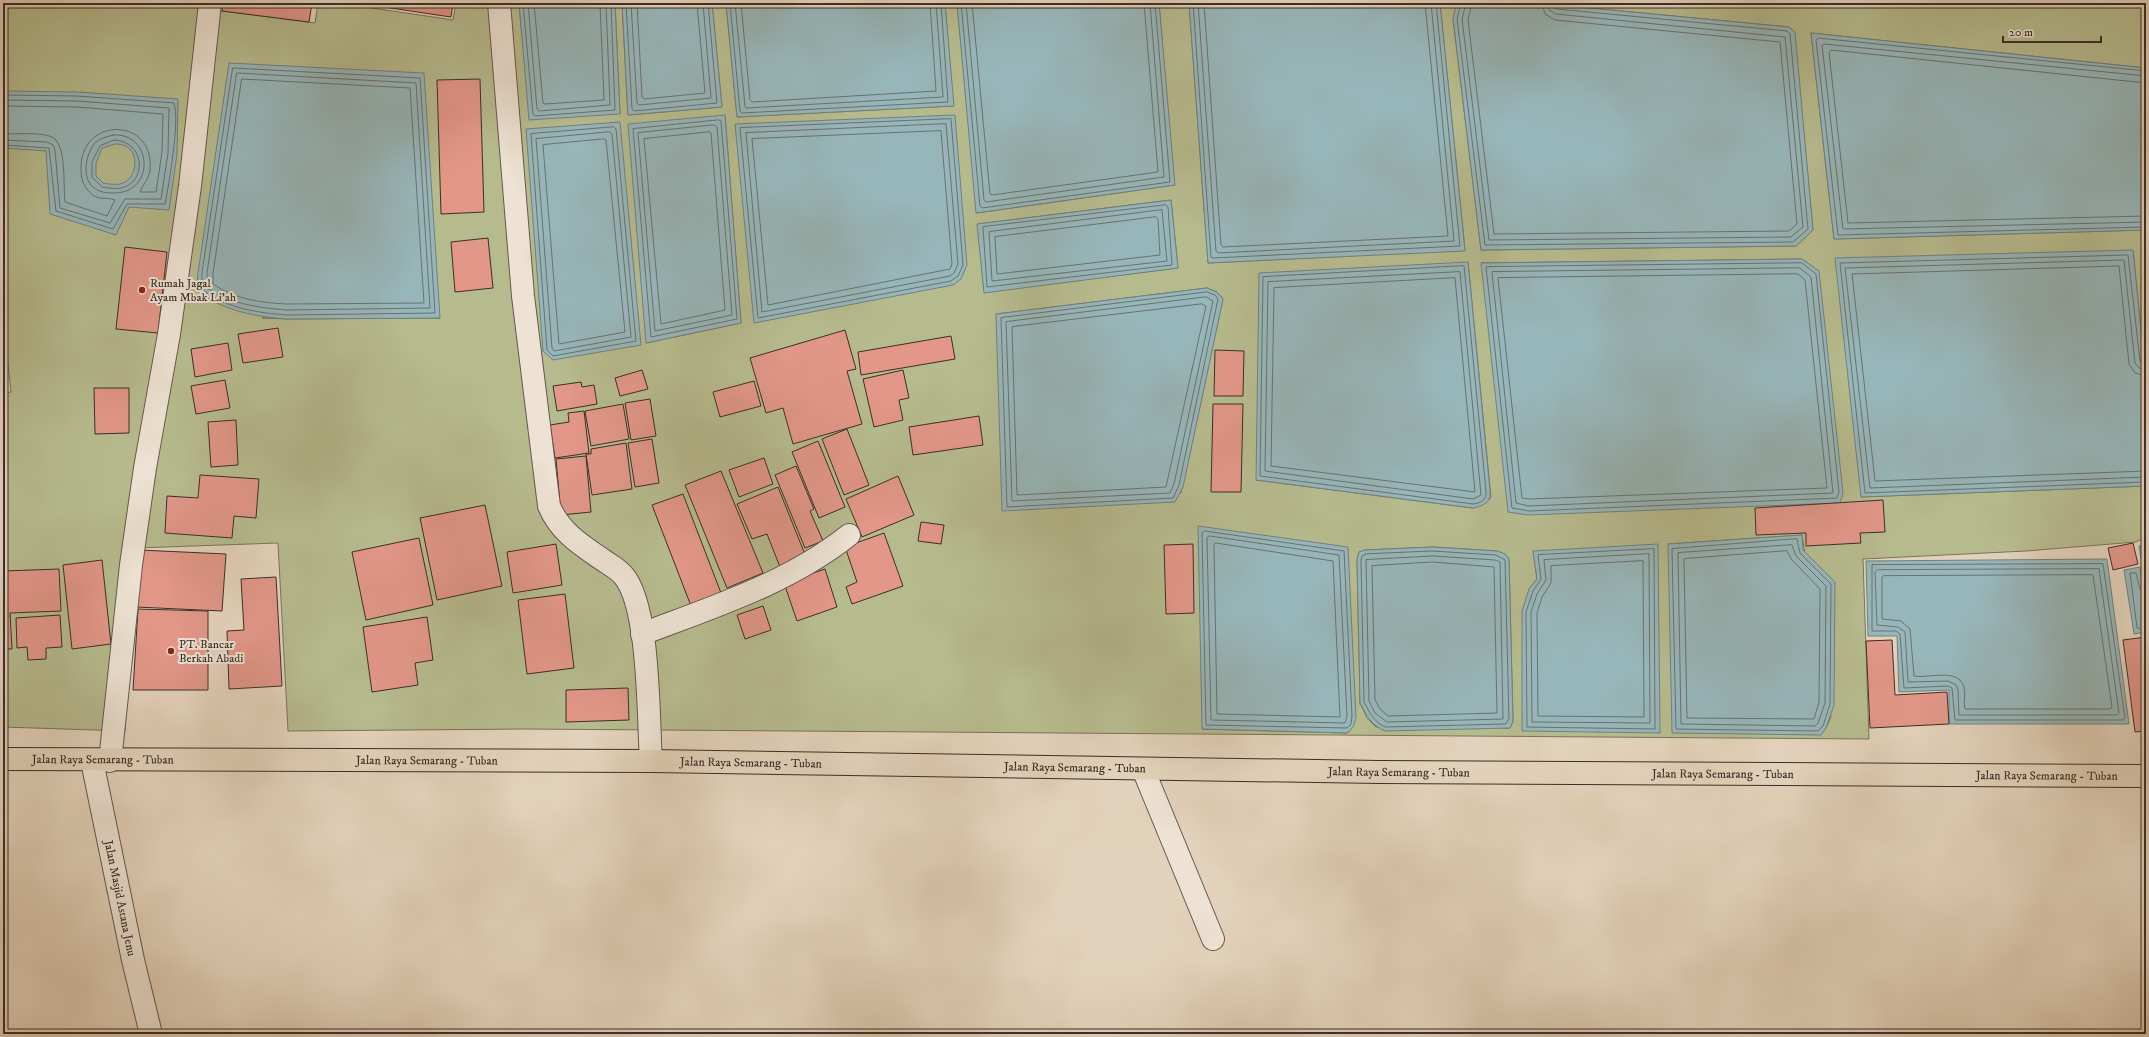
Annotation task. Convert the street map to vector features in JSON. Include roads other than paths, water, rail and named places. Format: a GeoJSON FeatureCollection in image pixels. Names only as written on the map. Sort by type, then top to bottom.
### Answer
{"type":"FeatureCollection","features":[{"type":"Feature","properties":{"kind":"highway","name":"Jalan Raya Semarang - Tuban"},"geometry":{"type":"LineString","coordinates":[[3,759],[101,761],[651,761],[1142,769],[2146,776]]}},
{"type":"Feature","properties":{"kind":"street","name":"Jalan Masjid Astana Jenu"},"geometry":{"type":"LineString","coordinates":[[151,1034],[131,952],[101,761],[146,460],[169,334],[186,217],[210,3]]}},
{"type":"Feature","properties":{"kind":"street"},"geometry":{"type":"LineString","coordinates":[[499,3],[523,296],[548,506],[559,526],[569,536],[622,574],[635,595],[642,634],[651,761]]}},
{"type":"Feature","properties":{"kind":"street"},"geometry":{"type":"LineString","coordinates":[[642,634],[744,595],[795,571],[833,548],[849,535]]}},
{"type":"Feature","properties":{"kind":"street"},"geometry":{"type":"LineString","coordinates":[[1142,769],[1213,939]]}},
{"type":"Feature","properties":{"kind":"water"},"geometry":{"type":"Polygon","coordinates":[[[519,3],[615,3],[620,114],[529,120],[519,3]]]}},
{"type":"Feature","properties":{"kind":"water"},"geometry":{"type":"Polygon","coordinates":[[[622,3],[712,3],[722,107],[628,115],[622,3]]]}},
{"type":"Feature","properties":{"kind":"water"},"geometry":{"type":"Polygon","coordinates":[[[726,3],[945,3],[954,106],[737,117],[726,3]]]}},
{"type":"Feature","properties":{"kind":"water"},"geometry":{"type":"Polygon","coordinates":[[[957,3],[1159,3],[1175,185],[976,213],[957,3]]]}},
{"type":"Feature","properties":{"kind":"water"},"geometry":{"type":"Polygon","coordinates":[[[1189,3],[1440,3],[1465,251],[1208,263],[1189,3]]]}},
{"type":"Feature","properties":{"kind":"water"},"geometry":{"type":"Polygon","coordinates":[[[1459,3],[1537,3],[1789,27],[1795,32],[1813,230],[1796,246],[1481,250],[1453,18],[1456,6],[1459,3]]]}},
{"type":"Feature","properties":{"kind":"water"},"geometry":{"type":"Polygon","coordinates":[[[1811,33],[2146,68],[2146,230],[1834,239],[1811,33]]]}},
{"type":"Feature","properties":{"kind":"water"},"geometry":{"type":"Polygon","coordinates":[[[229,63],[424,73],[440,318],[276,318],[253,315],[231,309],[201,294],[197,285],[198,273],[229,63]]]}},
{"type":"Feature","properties":{"kind":"water"},"geometry":{"type":"Polygon","coordinates":[[[3,91],[78,92],[178,99],[177,154],[169,210],[129,207],[116,235],[50,214],[46,151],[3,148],[3,91]],[[115,144],[102,148],[96,163],[96,176],[103,183],[123,183],[132,176],[134,171],[135,162],[133,153],[130,149],[123,145],[115,144]]]}},
{"type":"Feature","properties":{"kind":"water"},"geometry":{"type":"Polygon","coordinates":[[[725,115],[741,323],[646,343],[628,124],[725,115]]]}},
{"type":"Feature","properties":{"kind":"water"},"geometry":{"type":"Polygon","coordinates":[[[955,115],[967,265],[961,279],[953,285],[754,323],[735,124],[955,115]]]}},
{"type":"Feature","properties":{"kind":"water"},"geometry":{"type":"Polygon","coordinates":[[[620,122],[641,345],[553,360],[543,351],[526,129],[620,122]]]}},
{"type":"Feature","properties":{"kind":"water"},"geometry":{"type":"Polygon","coordinates":[[[1171,200],[1178,268],[984,293],[977,224],[1171,200]]]}},
{"type":"Feature","properties":{"kind":"water"},"geometry":{"type":"Polygon","coordinates":[[[2133,250],[2146,381],[2146,486],[1861,497],[1835,258],[2133,250]]]}},
{"type":"Feature","properties":{"kind":"water"},"geometry":{"type":"Polygon","coordinates":[[[1802,259],[1819,271],[1843,493],[1840,503],[1528,515],[1508,512],[1481,263],[1802,259]]]}},
{"type":"Feature","properties":{"kind":"water"},"geometry":{"type":"Polygon","coordinates":[[[1468,262],[1490,491],[1488,501],[1473,508],[1256,480],[1259,273],[1468,262]]]}},
{"type":"Feature","properties":{"kind":"water"},"geometry":{"type":"Polygon","coordinates":[[[1207,288],[1217,292],[1223,299],[1183,487],[1175,502],[1002,511],[996,314],[1207,288]]]}},
{"type":"Feature","properties":{"kind":"water"},"geometry":{"type":"Polygon","coordinates":[[[1198,526],[1348,547],[1356,717],[1351,730],[1347,733],[1202,729],[1198,526]]]}},
{"type":"Feature","properties":{"kind":"water"},"geometry":{"type":"Polygon","coordinates":[[[1802,535],[1803,550],[1835,582],[1834,705],[1826,728],[1821,735],[1672,733],[1668,544],[1802,535]]]}},
{"type":"Feature","properties":{"kind":"water"},"geometry":{"type":"Polygon","coordinates":[[[2146,543],[2146,592],[2139,546],[2146,543]]]}},
{"type":"Feature","properties":{"kind":"water"},"geometry":{"type":"Polygon","coordinates":[[[1658,544],[1660,733],[1522,731],[1522,611],[1529,589],[1537,579],[1533,551],[1658,544]]]}},
{"type":"Feature","properties":{"kind":"water"},"geometry":{"type":"Polygon","coordinates":[[[1433,547],[1497,551],[1505,554],[1509,559],[1513,721],[1510,728],[1385,731],[1373,723],[1367,716],[1360,703],[1357,559],[1359,552],[1365,550],[1433,547]]]}},
{"type":"Feature","properties":{"kind":"water"},"geometry":{"type":"Polygon","coordinates":[[[2107,559],[2129,724],[1949,724],[1949,690],[1899,692],[1897,636],[1868,636],[1866,561],[2107,559]]]}},
{"type":"Feature","properties":{"kind":"water"},"geometry":{"type":"Polygon","coordinates":[[[2140,567],[2146,604],[2146,632],[2134,634],[2124,570],[2140,567]]]}},
{"type":"Feature","properties":{"kind":"place","name":"Rumah Jagal Ayam Mbak Li'ah"},"geometry":{"type":"Point","coordinates":[142,290]}},
{"type":"Feature","properties":{"kind":"place","name":"PT. Bancar Berkah Abadi"},"geometry":{"type":"Point","coordinates":[171,651]}}]}
